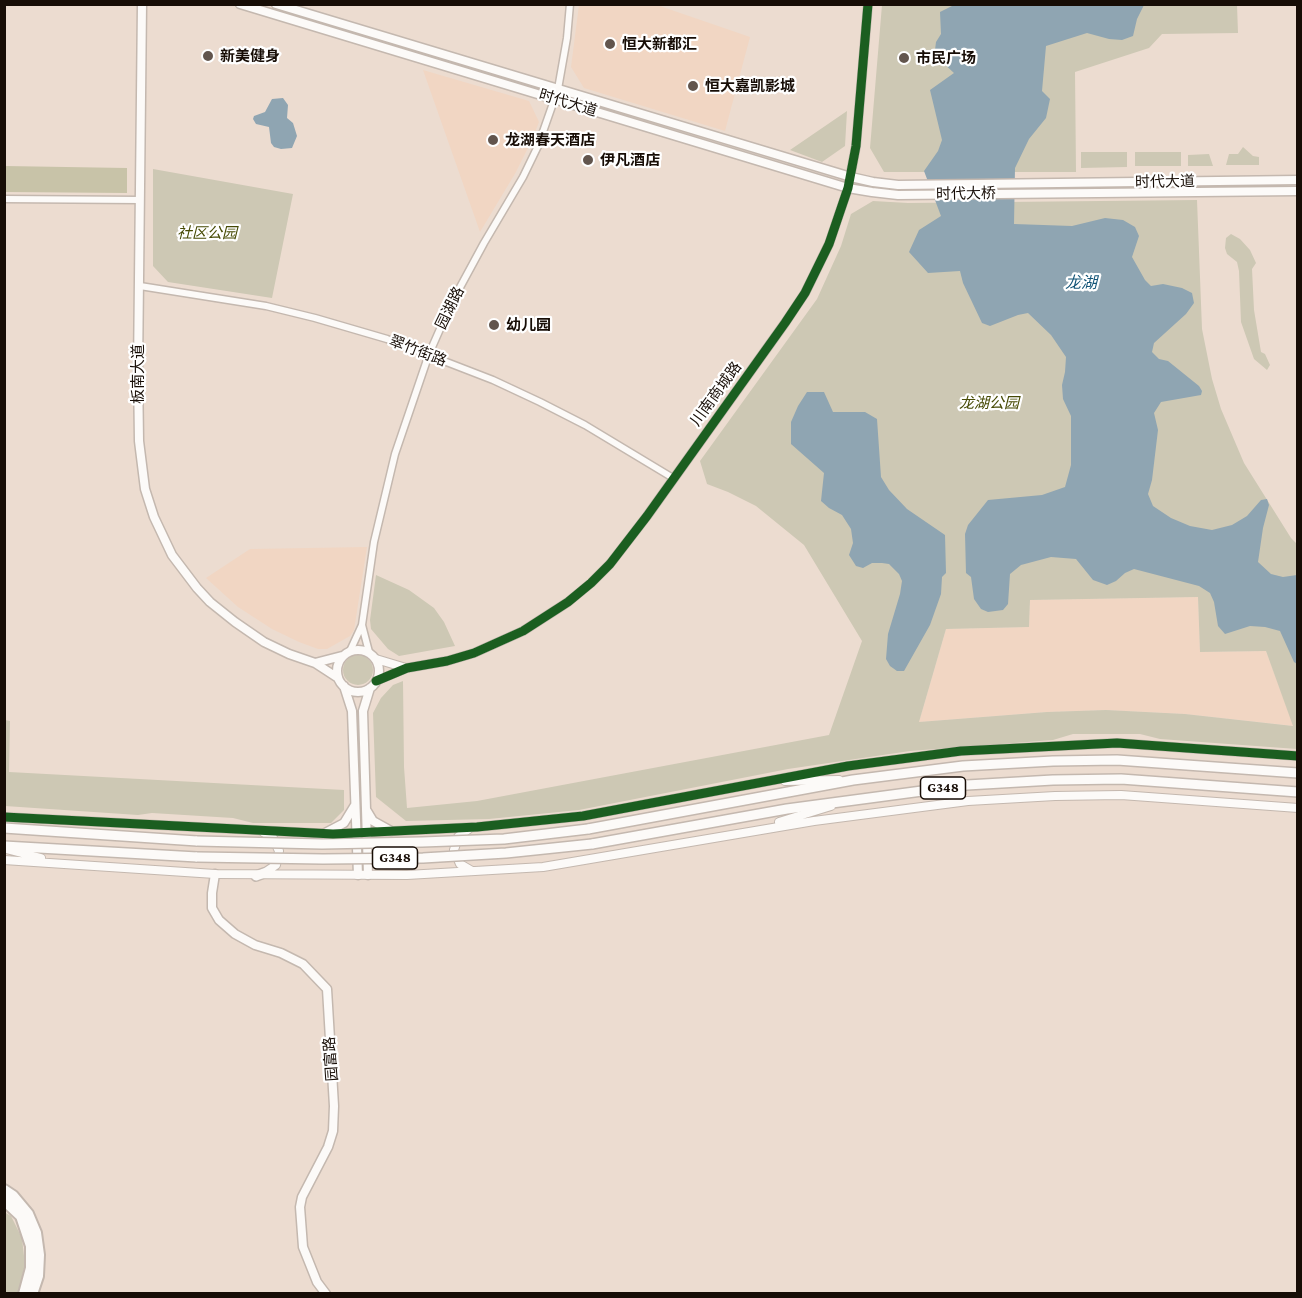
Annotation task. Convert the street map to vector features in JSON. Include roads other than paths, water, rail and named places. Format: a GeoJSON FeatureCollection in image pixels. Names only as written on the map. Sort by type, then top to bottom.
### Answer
{"type":"FeatureCollection","features":[{"type":"Feature","properties":{"kind":"highway","name":"G348"},"geometry":{"type":"LineString","coordinates":[[4,828],[197,841],[322,844],[504,839],[588,829],[852,780],[963,766],[1117,760],[1298,773]]}},
{"type":"Feature","properties":{"kind":"highway","name":"G348"},"geometry":{"type":"LineString","coordinates":[[4,847],[197,856],[323,859],[423,858],[506,853],[592,844],[855,799],[967,785],[1053,780],[1121,780],[1298,792]]}},
{"type":"Feature","properties":{"kind":"highway"},"geometry":{"type":"LineString","coordinates":[[4,1190],[13,1196],[28,1214],[36,1233],[39,1255],[38,1276],[32,1293]]}},
{"type":"Feature","properties":{"kind":"highway"},"geometry":{"type":"LineString","coordinates":[[4,1200],[21,1216],[31,1246],[31,1268],[24,1293]]}},
{"type":"Feature","properties":{"kind":"main road","name":"板南大道"},"geometry":{"type":"LineString","coordinates":[[142,4],[138,370],[141,466],[145,489],[172,555],[214,606],[264,642],[315,663],[341,682]]}},
{"type":"Feature","properties":{"kind":"main road","name":"时代大道"},"geometry":{"type":"LineString","coordinates":[[240,4],[848,188],[898,195]]}},
{"type":"Feature","properties":{"kind":"main road","name":"时代大道"},"geometry":{"type":"LineString","coordinates":[[276,4],[850,177],[898,185]]}},
{"type":"Feature","properties":{"kind":"main road","name":"时代大道"},"geometry":{"type":"LineString","coordinates":[[1033,183],[1298,180]]}},
{"type":"Feature","properties":{"kind":"main road","name":"时代大桥"},"geometry":{"type":"LineString","coordinates":[[898,185],[1033,183]]}},
{"type":"Feature","properties":{"kind":"main road","name":"时代大道"},"geometry":{"type":"LineString","coordinates":[[1034,194],[1298,191]]}},
{"type":"Feature","properties":{"kind":"main road","name":"时代大桥"},"geometry":{"type":"LineString","coordinates":[[898,195],[1034,194]]}},
{"type":"Feature","properties":{"kind":"main road"},"geometry":{"type":"LineString","coordinates":[[315,663],[360,650],[372,656],[379,667],[363,711],[368,875]]}},
{"type":"Feature","properties":{"kind":"main road"},"geometry":{"type":"LineString","coordinates":[[346,654],[338,664],[341,682],[352,711],[358,875]]}},
{"type":"Feature","properties":{"kind":"main road"},"geometry":{"type":"LineString","coordinates":[[341,682],[357,691],[373,684]]}},
{"type":"Feature","properties":{"kind":"main road"},"geometry":{"type":"LineString","coordinates":[[325,833],[344,823],[356,804]]}},
{"type":"Feature","properties":{"kind":"main road"},"geometry":{"type":"LineString","coordinates":[[366,809],[373,821],[391,831]]}},
{"type":"Feature","properties":{"kind":"main road","name":"园富路"},"geometry":{"type":"LineString","coordinates":[[215,874],[212,908],[219,921],[235,934],[255,945],[281,953],[303,964],[327,989],[334,1106],[333,1131],[302,1197],[300,1207],[303,1247],[317,1282],[326,1293]]}},
{"type":"Feature","properties":{"kind":"street","name":"园湖路"},"geometry":{"type":"LineString","coordinates":[[362,626],[374,542],[395,454],[429,354],[451,304],[523,177],[538,146],[558,89],[567,39],[570,4]]}},
{"type":"Feature","properties":{"kind":"street","name":"川南商城路"},"geometry":{"type":"LineString","coordinates":[[407,668],[447,661],[482,650],[523,631],[568,602],[610,564],[785,323],[805,293],[833,234],[848,188],[856,146],[868,4]]}},
{"type":"Feature","properties":{"kind":"street"},"geometry":{"type":"LineString","coordinates":[[4,199],[140,200]]}},
{"type":"Feature","properties":{"kind":"street","name":"翠竹街路"},"geometry":{"type":"LineString","coordinates":[[140,286],[266,306],[305,315],[429,354],[494,380],[567,416],[629,450],[673,478]]}},
{"type":"Feature","properties":{"kind":"street"},"geometry":{"type":"LineString","coordinates":[[346,654],[362,626]]}},
{"type":"Feature","properties":{"kind":"street"},"geometry":{"type":"LineString","coordinates":[[362,626],[372,656],[407,668]]}},
{"type":"Feature","properties":{"kind":"street"},"geometry":{"type":"LineString","coordinates":[[373,684],[407,668]]}},
{"type":"Feature","properties":{"kind":"street"},"geometry":{"type":"LineString","coordinates":[[479,871],[465,868],[456,857],[454,850],[458,837],[470,828],[583,816],[848,765],[930,754],[1117,743],[1298,756]]}},
{"type":"Feature","properties":{"kind":"street"},"geometry":{"type":"LineString","coordinates":[[763,781],[852,780]]}},
{"type":"Feature","properties":{"kind":"street"},"geometry":{"type":"LineString","coordinates":[[4,860],[215,874],[368,875],[479,871],[543,867],[828,818],[968,801],[1121,795],[1298,808]]}},
{"type":"Feature","properties":{"kind":"street"},"geometry":{"type":"LineString","coordinates":[[749,831],[855,799]]}},
{"type":"Feature","properties":{"kind":"street"},"geometry":{"type":"LineString","coordinates":[[4,819],[325,833],[477,827]]}},
{"type":"Feature","properties":{"kind":"street"},"geometry":{"type":"LineString","coordinates":[[259,831],[273,838],[279,851],[276,865],[260,875]]}},
{"type":"Feature","properties":{"kind":"street"},"geometry":{"type":"LineString","coordinates":[[4,847],[54,862]]}},
{"type":"Feature","properties":{"kind":"water","name":"龙湖"},"geometry":{"type":"Polygon","coordinates":[[[956,4],[1144,5],[1137,19],[1133,36],[1122,40],[1087,33],[1046,46],[1042,91],[1050,99],[1046,118],[1029,139],[1015,168],[1014,224],[1072,226],[1105,218],[1123,220],[1135,227],[1139,236],[1132,257],[1145,280],[1151,286],[1163,284],[1182,288],[1192,293],[1194,303],[1186,314],[1154,343],[1152,352],[1159,359],[1168,361],[1202,391],[1201,395],[1161,402],[1154,413],[1158,430],[1148,494],[1153,506],[1171,518],[1190,526],[1212,530],[1232,525],[1247,516],[1261,500],[1267,499],[1269,505],[1258,562],[1271,574],[1283,577],[1297,575],[1297,664],[1280,631],[1250,626],[1225,634],[1218,626],[1210,593],[1199,586],[1134,569],[1107,585],[1093,580],[1076,559],[1051,557],[1021,565],[1010,574],[1008,604],[1003,610],[988,612],[981,609],[974,599],[971,577],[966,573],[965,534],[968,525],[988,500],[1042,495],[1065,487],[1071,465],[1071,416],[1063,399],[1062,385],[1066,357],[1051,335],[1028,313],[990,326],[982,323],[963,283],[960,271],[928,273],[909,252],[919,230],[941,216],[924,171],[938,151],[942,140],[930,90],[954,73],[941,61],[935,50],[936,42],[941,34],[940,12],[956,4]]]}},
{"type":"Feature","properties":{"kind":"water"},"geometry":{"type":"Polygon","coordinates":[[[283,98],[288,105],[287,118],[293,123],[297,136],[292,148],[281,149],[274,147],[271,143],[269,127],[256,124],[253,119],[254,116],[265,112],[272,99],[283,98]]]}},
{"type":"Feature","properties":{"kind":"water"},"geometry":{"type":"Polygon","coordinates":[[[807,392],[824,392],[833,412],[865,412],[877,419],[881,477],[889,490],[907,509],[945,535],[946,573],[942,577],[941,594],[930,625],[904,671],[897,671],[886,659],[888,634],[902,581],[899,574],[889,564],[872,563],[863,568],[856,566],[849,555],[853,543],[851,529],[842,515],[821,501],[824,473],[791,444],[791,422],[807,392]]]}},
{"type":"Feature","properties":{"kind":"place","name":"恒大新都汇"},"geometry":{"type":"Point","coordinates":[610,44]}},
{"type":"Feature","properties":{"kind":"place","name":"新美健身"},"geometry":{"type":"Point","coordinates":[208,56]}},
{"type":"Feature","properties":{"kind":"place","name":"市民广场"},"geometry":{"type":"Point","coordinates":[904,58]}},
{"type":"Feature","properties":{"kind":"place","name":"恒大嘉凯影城"},"geometry":{"type":"Point","coordinates":[693,86]}},
{"type":"Feature","properties":{"kind":"place","name":"龙湖春天酒店"},"geometry":{"type":"Point","coordinates":[493,140]}},
{"type":"Feature","properties":{"kind":"place","name":"伊凡酒店"},"geometry":{"type":"Point","coordinates":[588,160]}},
{"type":"Feature","properties":{"kind":"place","name":"幼儿园"},"geometry":{"type":"Point","coordinates":[494,325]}},
{"type":"Feature","properties":{"kind":"park label","name":"社区公园"},"geometry":{"type":"Point","coordinates":[207,233]}},
{"type":"Feature","properties":{"kind":"park label","name":"龙湖公园"},"geometry":{"type":"Point","coordinates":[989,403]}}]}
